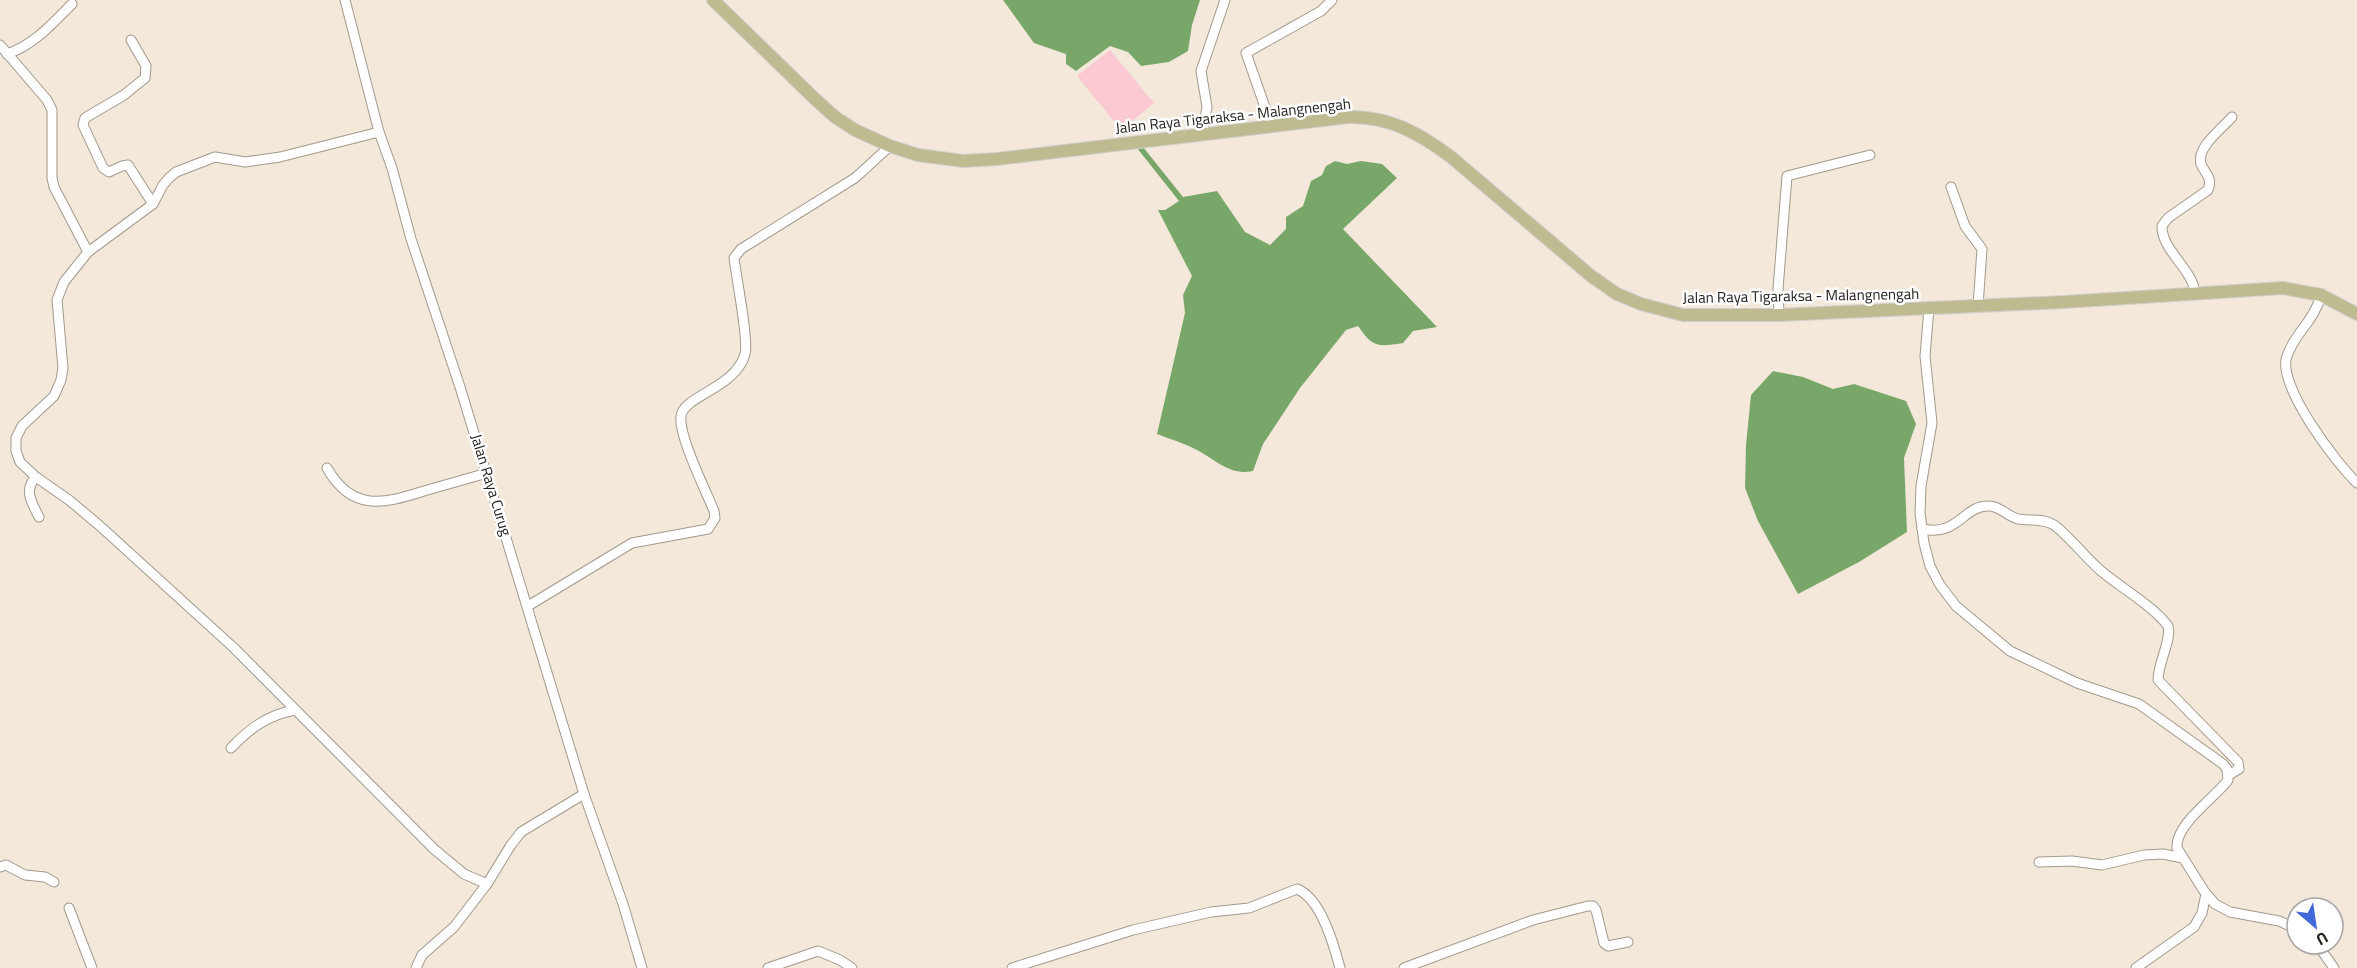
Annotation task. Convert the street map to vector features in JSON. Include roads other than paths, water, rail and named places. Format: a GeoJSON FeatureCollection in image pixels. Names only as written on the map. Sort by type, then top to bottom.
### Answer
{"type":"FeatureCollection","features":[{"type":"Feature","properties":{"kind":"main road","name":"Jalan Raya Tigaraksa - Malangnengah"},"geometry":{"type":"LineString","coordinates":[[713,0],[835,117],[890,146],[941,160],[981,160],[1361,117],[1401,125],[1451,157],[1591,276],[1617,294],[1649,307],[1683,315],[1779,315],[2283,288],[2321,295],[2357,314]]}},
{"type":"Feature","properties":{"kind":"street","name":"Jalan Raya Curug"},"geometry":{"type":"LineString","coordinates":[[345,0],[411,239],[487,473],[584,794],[623,904],[642,968]]}},
{"type":"Feature","properties":{"kind":"street"},"geometry":{"type":"LineString","coordinates":[[1202,135],[1207,107],[1201,71],[1225,0]]}},
{"type":"Feature","properties":{"kind":"street"},"geometry":{"type":"LineString","coordinates":[[1272,127],[1246,53],[1321,11],[1332,0]]}},
{"type":"Feature","properties":{"kind":"street"},"geometry":{"type":"LineString","coordinates":[[3,51],[16,51],[43,32],[72,4]]}},
{"type":"Feature","properties":{"kind":"street"},"geometry":{"type":"LineString","coordinates":[[131,40],[146,66],[145,78],[124,95],[85,118],[83,125],[103,168],[109,172],[128,165],[153,204]]}},
{"type":"Feature","properties":{"kind":"street"},"geometry":{"type":"LineString","coordinates":[[3,51],[47,100],[52,110],[54,187],[88,252]]}},
{"type":"Feature","properties":{"kind":"street"},"geometry":{"type":"LineString","coordinates":[[2195,292],[2192,281],[2162,233],[2162,226],[2168,218],[2208,190],[2210,180],[2202,164],[2202,154],[2207,144],[2232,117]]}},
{"type":"Feature","properties":{"kind":"street"},"geometry":{"type":"LineString","coordinates":[[380,132],[280,157],[245,162],[223,158],[207,159],[176,172],[163,185],[153,204],[88,252],[64,282],[57,300],[63,368],[61,380],[54,396],[22,426],[16,438],[16,451],[20,462],[36,477],[100,526],[234,648],[434,849],[464,874],[487,884]]}},
{"type":"Feature","properties":{"kind":"street"},"geometry":{"type":"LineString","coordinates":[[528,606],[632,543],[702,532],[712,525],[715,518],[714,511],[683,433],[681,415],[684,407],[689,403],[723,384],[732,376],[746,351],[734,258],[741,249],[855,178],[890,146]]}},
{"type":"Feature","properties":{"kind":"street"},"geometry":{"type":"LineString","coordinates":[[1779,315],[1778,289],[1787,176],[1870,155]]}},
{"type":"Feature","properties":{"kind":"street"},"geometry":{"type":"LineString","coordinates":[[1951,187],[1965,226],[1982,249],[1978,306]]}},
{"type":"Feature","properties":{"kind":"street"},"geometry":{"type":"LineString","coordinates":[[2321,295],[2314,316],[2286,357],[2285,372],[2291,389],[2327,447],[2357,483]]}},
{"type":"Feature","properties":{"kind":"street"},"geometry":{"type":"LineString","coordinates":[[1929,308],[1925,356],[1932,423],[1921,486],[1922,529],[1930,566],[1948,597],[2001,644],[2035,665],[2071,681],[2139,704],[2217,759],[2227,769],[2229,775]]}},
{"type":"Feature","properties":{"kind":"street"},"geometry":{"type":"LineString","coordinates":[[327,468],[335,482],[348,493],[377,503],[487,473]]}},
{"type":"Feature","properties":{"kind":"street"},"geometry":{"type":"LineString","coordinates":[[36,477],[28,489],[39,517]]}},
{"type":"Feature","properties":{"kind":"street"},"geometry":{"type":"LineString","coordinates":[[1922,529],[1934,532],[1948,528],[1978,509],[1989,506],[1998,508],[2017,519],[2045,521],[2055,526],[2083,555],[2166,624],[2169,632],[2160,662],[2158,680],[2238,762],[2239,769],[2229,775],[2223,786],[2194,816],[2179,836],[2176,844],[2206,894],[2215,904],[2230,912],[2269,918],[2285,924]]}},
{"type":"Feature","properties":{"kind":"street"},"geometry":{"type":"LineString","coordinates":[[231,748],[257,724],[272,716],[296,711]]}},
{"type":"Feature","properties":{"kind":"street"},"geometry":{"type":"LineString","coordinates":[[416,968],[422,955],[454,927],[487,884],[521,832],[584,794]]}},
{"type":"Feature","properties":{"kind":"street"},"geometry":{"type":"LineString","coordinates":[[2039,862],[2072,861],[2102,865],[2144,855],[2163,854],[2183,858]]}},
{"type":"Feature","properties":{"kind":"street"},"geometry":{"type":"LineString","coordinates":[[0,867],[6,865],[25,874],[45,877],[54,882]]}},
{"type":"Feature","properties":{"kind":"street"},"geometry":{"type":"LineString","coordinates":[[1012,968],[1045,963],[1133,930],[1211,912],[1249,908],[1297,889],[1308,896],[1320,913],[1340,968]]}},
{"type":"Feature","properties":{"kind":"street"},"geometry":{"type":"LineString","coordinates":[[2136,968],[2193,927],[2202,913],[2206,894]]}},
{"type":"Feature","properties":{"kind":"street"},"geometry":{"type":"LineString","coordinates":[[1404,968],[1533,920],[1588,906],[1593,906],[1596,910],[1604,943],[1608,945],[1628,942]]}},
{"type":"Feature","properties":{"kind":"street"},"geometry":{"type":"LineString","coordinates":[[69,908],[92,968]]}},
{"type":"Feature","properties":{"kind":"street"},"geometry":{"type":"LineString","coordinates":[[768,968],[818,951],[852,968]]}}]}
